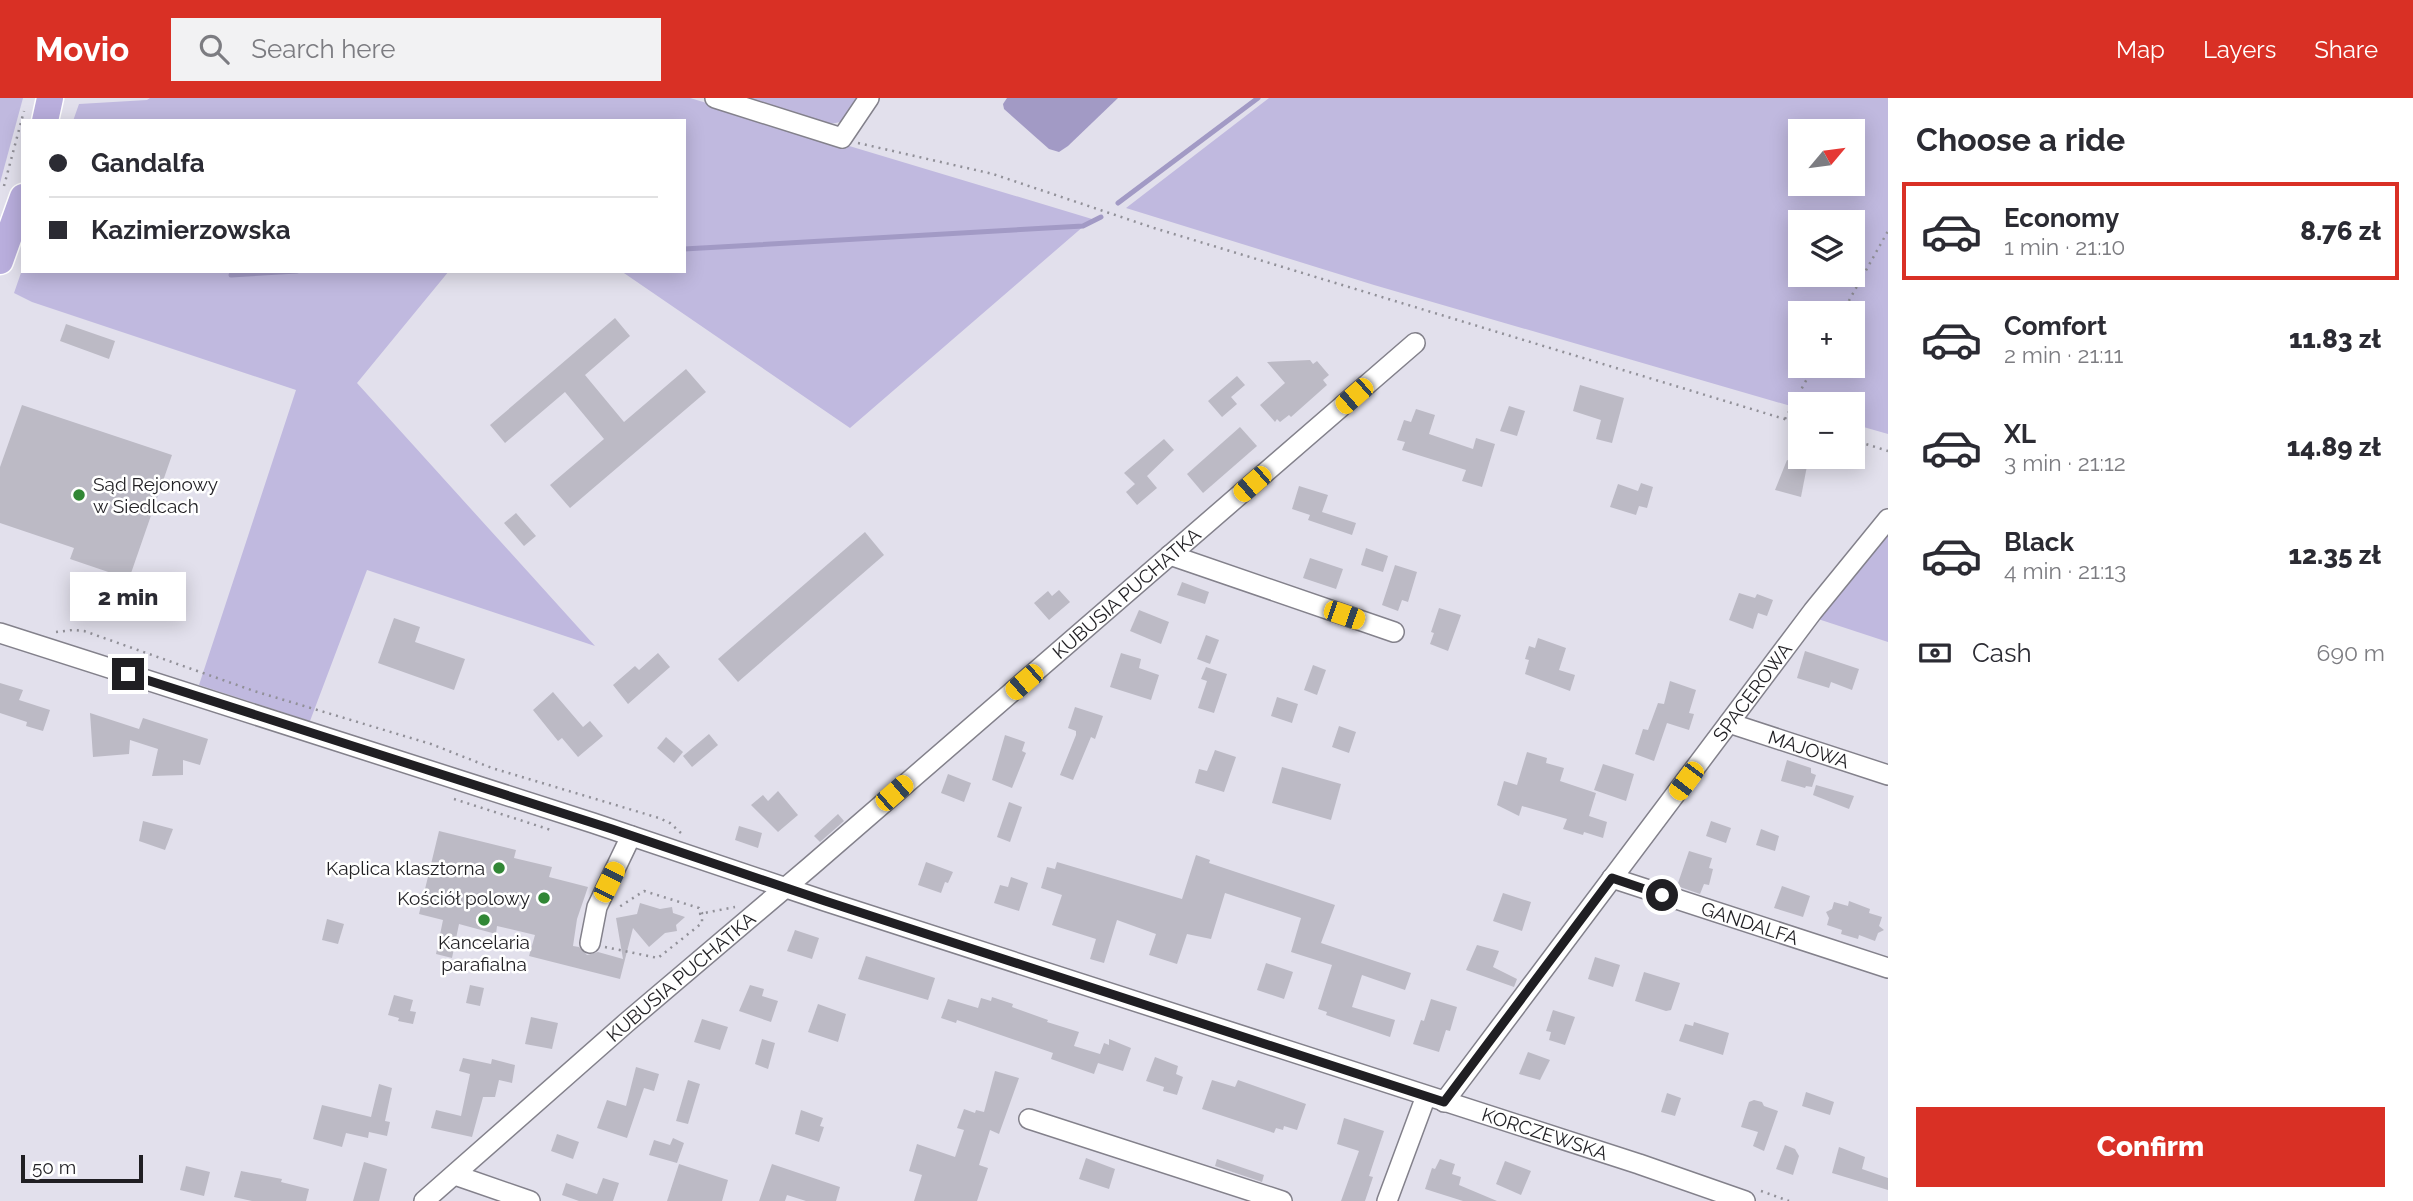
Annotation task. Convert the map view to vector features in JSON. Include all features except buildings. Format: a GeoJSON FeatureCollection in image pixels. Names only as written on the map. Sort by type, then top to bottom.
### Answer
{"type":"FeatureCollection","features":[{"type":"Feature","properties":{"kind":"main road"},"geometry":{"type":"LineString","coordinates":[[34,116],[50,98]]}},
{"type":"Feature","properties":{"kind":"main road"},"geometry":{"type":"LineString","coordinates":[[0,261],[13,192]]}},
{"type":"Feature","properties":{"kind":"street"},"geometry":{"type":"LineString","coordinates":[[715,98],[842,138],[869,98]]}},
{"type":"Feature","properties":{"kind":"street","name":"KUBUSIA PUCHATKA"},"geometry":{"type":"LineString","coordinates":[[424,1201],[626,1023],[1415,343]]}},
{"type":"Feature","properties":{"kind":"street","name":"SPACEROWA"},"geometry":{"type":"LineString","coordinates":[[1387,1201],[1435,1099],[1612,878],[1813,611],[1888,519]]}},
{"type":"Feature","properties":{"kind":"street"},"geometry":{"type":"LineString","coordinates":[[1170,555],[1394,632]]}},
{"type":"Feature","properties":{"kind":"street","name":"KORCZEWSKA"},"geometry":{"type":"LineString","coordinates":[[0,633],[1639,1164],[1745,1201]]}},
{"type":"Feature","properties":{"kind":"street","name":"MAJOWA"},"geometry":{"type":"LineString","coordinates":[[1729,723],[1888,775]]}},
{"type":"Feature","properties":{"kind":"street"},"geometry":{"type":"LineString","coordinates":[[590,943],[597,907],[631,836]]}},
{"type":"Feature","properties":{"kind":"street","name":"GANDALFA"},"geometry":{"type":"LineString","coordinates":[[1612,878],[1888,968]]}},
{"type":"Feature","properties":{"kind":"street"},"geometry":{"type":"LineString","coordinates":[[1029,1119],[1282,1201]]}},
{"type":"Feature","properties":{"kind":"street"},"geometry":{"type":"LineString","coordinates":[[455,1175],[530,1201]]}},
{"type":"Feature","properties":{"kind":"path"},"geometry":{"type":"LineString","coordinates":[[842,138],[993,174],[1154,228],[1788,420]]}},
{"type":"Feature","properties":{"kind":"path"},"geometry":{"type":"LineString","coordinates":[[13,192],[21,163]]}},
{"type":"Feature","properties":{"kind":"path"},"geometry":{"type":"LineString","coordinates":[[1849,301],[1888,231]]}},
{"type":"Feature","properties":{"kind":"path"},"geometry":{"type":"LineString","coordinates":[[1785,419],[1807,378]]}},
{"type":"Feature","properties":{"kind":"path"},"geometry":{"type":"LineString","coordinates":[[1865,444],[1888,451]]}},
{"type":"Feature","properties":{"kind":"path"},"geometry":{"type":"LineString","coordinates":[[47,633],[73,629],[84,631],[254,691],[670,823],[684,835]]}},
{"type":"Feature","properties":{"kind":"path"},"geometry":{"type":"LineString","coordinates":[[590,943],[658,958],[702,923],[699,908],[644,891],[595,922]]}},
{"type":"Feature","properties":{"kind":"path"},"geometry":{"type":"LineString","coordinates":[[700,914],[739,906]]}},
{"type":"Feature","properties":{"kind":"shaded area"},"geometry":{"type":"Polygon","coordinates":[[[0,98],[23,98],[0,183],[0,98]]]}},
{"type":"Feature","properties":{"kind":"shaded area"},"geometry":{"type":"Polygon","coordinates":[[[690,98],[1092,219],[850,428],[624,273],[686,273],[686,119],[74,119],[79,104],[147,100],[690,98]]]}},
{"type":"Feature","properties":{"kind":"shaded area"},"geometry":{"type":"Polygon","coordinates":[[[736,98],[860,98],[844,120],[822,123],[736,98]]]}},
{"type":"Feature","properties":{"kind":"shaded area"},"geometry":{"type":"Polygon","coordinates":[[[1007,98],[1118,98],[1059,152],[1049,149],[1004,109],[1003,104],[1007,98]]]}},
{"type":"Feature","properties":{"kind":"shaded area"},"geometry":{"type":"Polygon","coordinates":[[[1269,98],[1888,98],[1888,434],[1865,427],[1865,392],[1788,392],[1788,405],[1374,285],[1126,208],[1269,98]]]}},
{"type":"Feature","properties":{"kind":"shaded area"},"geometry":{"type":"Polygon","coordinates":[[[21,273],[447,273],[357,383],[595,646],[367,570],[310,721],[199,685],[296,390],[32,302],[14,293],[21,273]]]}},
{"type":"Feature","properties":{"kind":"shaded area"},"geometry":{"type":"Polygon","coordinates":[[[1888,528],[1888,642],[1815,618],[1888,528]]]}},
{"type":"Feature","properties":{"kind":"waterway"},"geometry":{"type":"LineString","coordinates":[[1118,203],[1258,98]]}},
{"type":"Feature","properties":{"kind":"waterway"},"geometry":{"type":"LineString","coordinates":[[686,249],[1083,226],[1101,217]]}},
{"type":"Feature","properties":{"kind":"waterway"},"geometry":{"type":"LineString","coordinates":[[231,275],[264,273]]}},
{"type":"Feature","properties":{"kind":"place","name":"Sąd Rejonowy w Siedlcach"},"geometry":{"type":"Point","coordinates":[79,495]}},
{"type":"Feature","properties":{"kind":"place","name":"Kaplica klasztorna"},"geometry":{"type":"Point","coordinates":[499,868]}},
{"type":"Feature","properties":{"kind":"place","name":"Kościół polowy"},"geometry":{"type":"Point","coordinates":[544,898]}},
{"type":"Feature","properties":{"kind":"place","name":"Kancelaria parafialna"},"geometry":{"type":"Point","coordinates":[484,920]}},
{"type":"Feature","properties":{"kind":"route"},"geometry":{"type":"LineString","coordinates":[[128,674],[612,829],[738,873],[1444,1102],[1612,878],[1662,895]]}}]}
